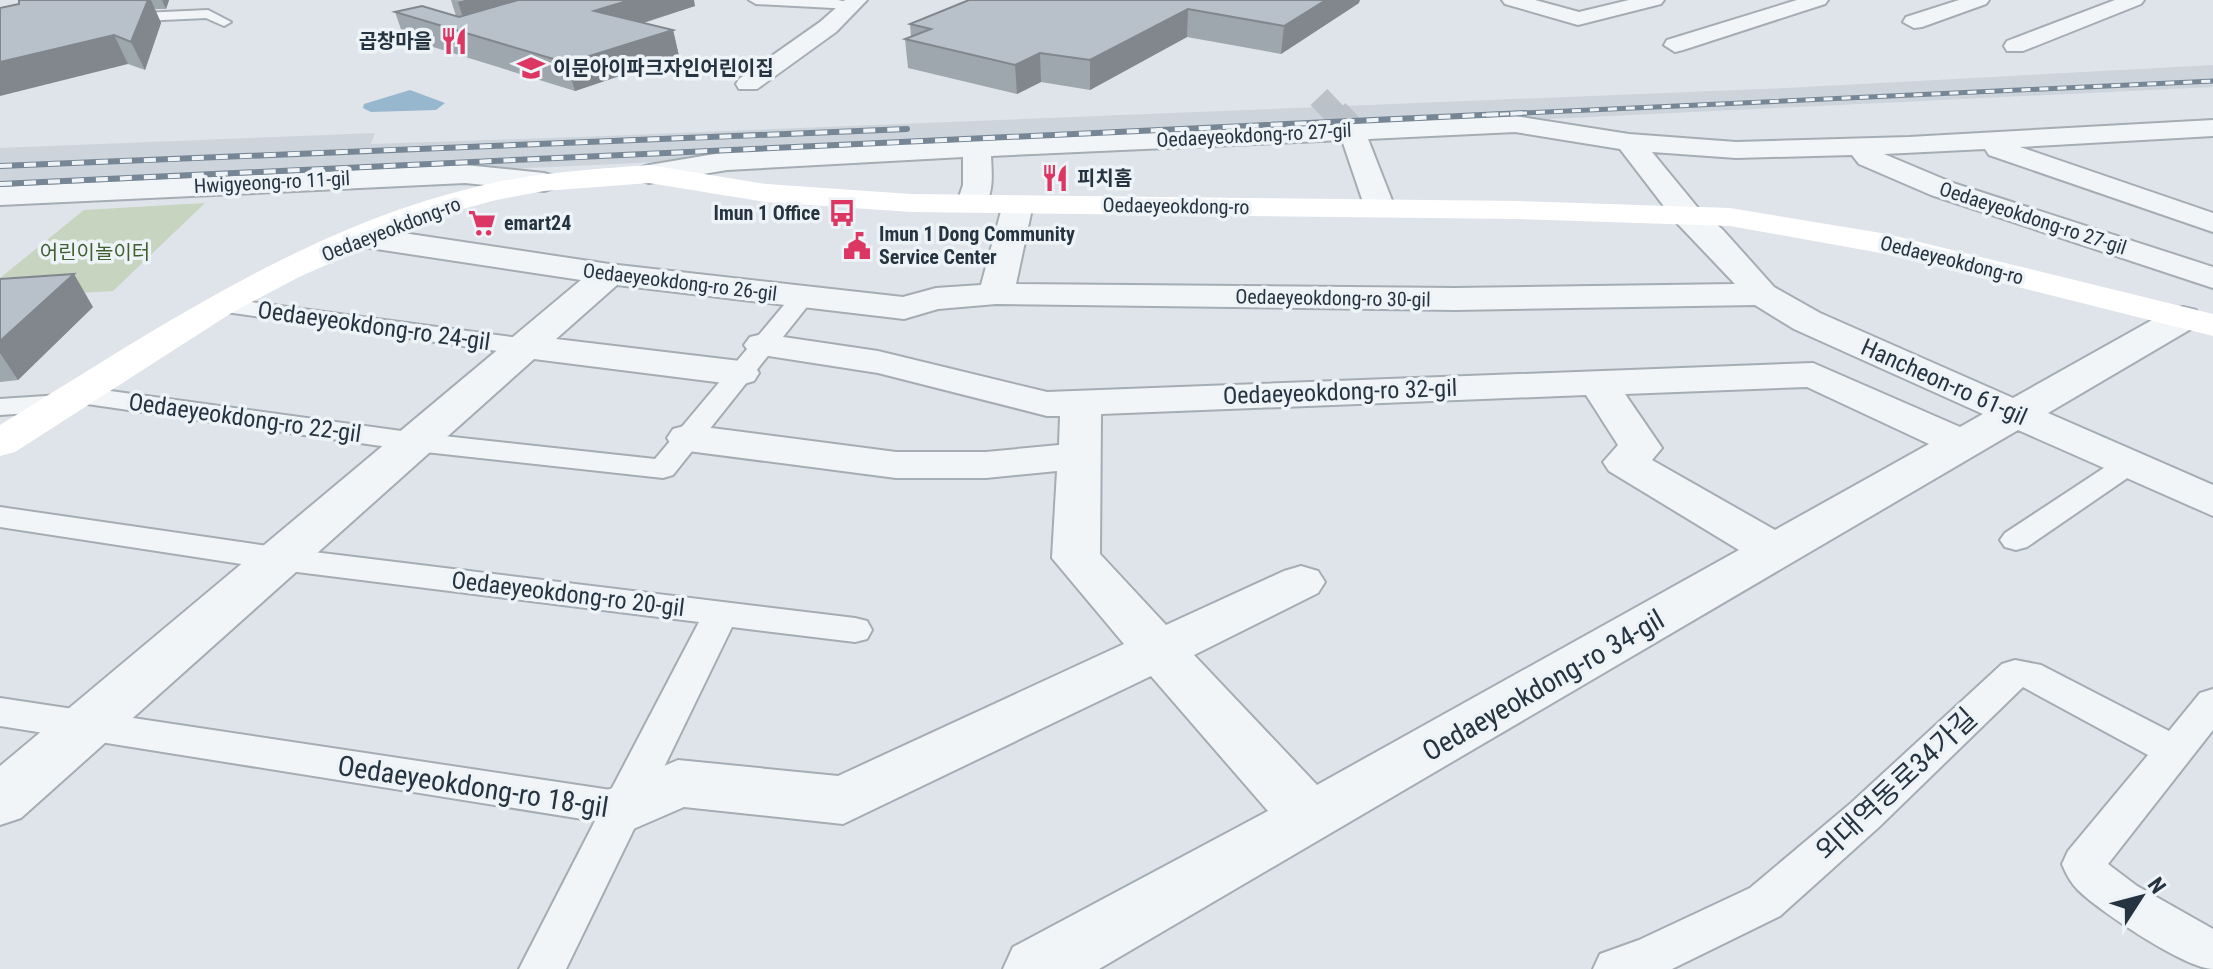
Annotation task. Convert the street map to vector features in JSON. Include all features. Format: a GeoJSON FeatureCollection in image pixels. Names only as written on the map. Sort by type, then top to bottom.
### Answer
{"type":"FeatureCollection","features":[{"type":"Feature","properties":{"kind":"street"},"geometry":{"type":"LineString","coordinates":[[1512,0],[1578,19],[1654,0]]}},
{"type":"Feature","properties":{"kind":"street"},"geometry":{"type":"LineString","coordinates":[[1675,45],[1818,0]]}},
{"type":"Feature","properties":{"kind":"street"},"geometry":{"type":"LineString","coordinates":[[1914,22],[1979,0]]}},
{"type":"Feature","properties":{"kind":"street"},"geometry":{"type":"LineString","coordinates":[[2015,46],[2134,0]]}},
{"type":"Feature","properties":{"kind":"street"},"geometry":{"type":"LineString","coordinates":[[748,84],[828,27],[855,2]]}},
{"type":"Feature","properties":{"kind":"street","name":"Oedaeyeokdong-ro 27-gil"},"geometry":{"type":"LineString","coordinates":[[649,174],[727,161],[1515,124],[1629,142],[1736,150],[1978,142],[2213,128]]}},
{"type":"Feature","properties":{"kind":"street"},"geometry":{"type":"LineString","coordinates":[[1352,131],[1380,208]]}},
{"type":"Feature","properties":{"kind":"street"},"geometry":{"type":"LineString","coordinates":[[1629,142],[1687,215],[1712,237],[1762,294]]}},
{"type":"Feature","properties":{"kind":"street","name":"Oedaeyeokdong-ro 27-gil"},"geometry":{"type":"LineString","coordinates":[[1978,142],[2213,223]]}},
{"type":"Feature","properties":{"kind":"street","name":"Oedaeyeokdong-ro 27-gil"},"geometry":{"type":"LineString","coordinates":[[1859,146],[1869,158],[2203,307]]}},
{"type":"Feature","properties":{"kind":"street"},"geometry":{"type":"LineString","coordinates":[[972,203],[978,185],[977,148]]}},
{"type":"Feature","properties":{"kind":"street","name":"Hwigyeong-ro 11-gil"},"geometry":{"type":"LineString","coordinates":[[0,196],[465,174],[544,182]]}},
{"type":"Feature","properties":{"kind":"street","name":"Oedaeyeokdong-ro"},"geometry":{"type":"LineString","coordinates":[[0,443],[67,398],[221,305],[287,270],[363,237],[441,206],[544,182],[649,174],[766,193],[972,203],[1380,208],[1730,217],[1887,244],[2203,307]]}},
{"type":"Feature","properties":{"kind":"street"},"geometry":{"type":"LineString","coordinates":[[996,294],[1018,204]]}},
{"type":"Feature","properties":{"kind":"street","name":"Oedaeyeokdong-ro 26-gil"},"geometry":{"type":"LineString","coordinates":[[363,237],[609,274],[904,308],[936,299],[996,294]]}},
{"type":"Feature","properties":{"kind":"street"},"geometry":{"type":"LineString","coordinates":[[0,801],[609,274]]}},
{"type":"Feature","properties":{"kind":"street","name":"Oedaeyeokdong-ro 30-gil"},"geometry":{"type":"LineString","coordinates":[[996,294],[1455,299],[1762,294]]}},
{"type":"Feature","properties":{"kind":"street","name":"Hancheon-ro 61-gil"},"geometry":{"type":"LineString","coordinates":[[1762,294],[1807,321],[2213,502]]}},
{"type":"Feature","properties":{"kind":"street","name":"Oedaeyeokdong-ro 34-gil"},"geometry":{"type":"LineString","coordinates":[[1037,969],[1310,818],[2203,307]]}},
{"type":"Feature","properties":{"kind":"street","name":"Oedaeyeokdong-ro 24-gil"},"geometry":{"type":"LineString","coordinates":[[526,347],[752,359]]}},
{"type":"Feature","properties":{"kind":"street","name":"Oedaeyeokdong-ro 32-gil"},"geometry":{"type":"LineString","coordinates":[[752,359],[878,362],[1047,404],[1813,375],[1964,445]]}},
{"type":"Feature","properties":{"kind":"street"},"geometry":{"type":"LineString","coordinates":[[1598,383],[1641,448],[1624,462],[1777,552]]}},
{"type":"Feature","properties":{"kind":"street"},"geometry":{"type":"LineString","coordinates":[[1081,402],[1076,558],[1310,818]]}},
{"type":"Feature","properties":{"kind":"street"},"geometry":{"type":"LineString","coordinates":[[688,438],[896,465],[986,465],[1079,456]]}},
{"type":"Feature","properties":{"kind":"street","name":"Oedaeyeokdong-ro 18-gil"},"geometry":{"type":"LineString","coordinates":[[624,809],[678,783],[843,800],[1301,582]]}},
{"type":"Feature","properties":{"kind":"lane"},"geometry":{"type":"LineString","coordinates":[[756,0],[855,2]]}},
{"type":"Feature","properties":{"kind":"lane"},"geometry":{"type":"LineString","coordinates":[[104,19],[208,14],[224,22]]}},
{"type":"Feature","properties":{"kind":"lane","name":"Oedaeyeokdong-ro 22-gil"},"geometry":{"type":"LineString","coordinates":[[0,407],[67,398],[416,442],[663,469],[802,298]]}},
{"type":"Feature","properties":{"kind":"lane","name":"Oedaeyeokdong-ro 24-gil"},"geometry":{"type":"LineString","coordinates":[[221,305],[526,347]]}},
{"type":"Feature","properties":{"kind":"lane"},"geometry":{"type":"LineString","coordinates":[[2016,540],[2129,464]]}},
{"type":"Feature","properties":{"kind":"lane","name":"Oedaeyeokdong-ro 20-gil"},"geometry":{"type":"LineString","coordinates":[[0,517],[281,559],[855,630]]}},
{"type":"Feature","properties":{"kind":"lane"},"geometry":{"type":"LineString","coordinates":[[542,969],[721,614]]}},
{"type":"Feature","properties":{"kind":"lane","name":"외대역동로34가길"},"geometry":{"type":"LineString","coordinates":[[1616,969],[1650,957],[1765,902],[1865,815],[2015,673],[2028,674],[2174,751]]}},
{"type":"Feature","properties":{"kind":"lane"},"geometry":{"type":"LineString","coordinates":[[2213,703],[2083,864],[2087,873],[2106,888],[2213,952]]}},
{"type":"Feature","properties":{"kind":"lane","name":"Oedaeyeokdong-ro 18-gil"},"geometry":{"type":"LineString","coordinates":[[0,712],[85,728],[624,809]]}},
{"type":"Feature","properties":{"kind":"shaded area"},"geometry":{"type":"Polygon","coordinates":[[[2213,65],[2213,87],[552,167],[0,188],[0,148],[375,133],[371,144],[580,137],[1786,88],[2213,65]]]}},
{"type":"Feature","properties":{"kind":"green space","name":"어린이놀이터"},"geometry":{"type":"Polygon","coordinates":[[[205,203],[113,291],[0,298],[0,278],[84,210],[205,203]]]}},
{"type":"Feature","properties":{"kind":"water"},"geometry":{"type":"Polygon","coordinates":[[[410,90],[445,103],[436,110],[371,112],[363,108],[364,104],[410,90]]]}},
{"type":"Feature","properties":{"kind":"building"},"geometry":{"type":"Polygon","coordinates":[[[19,0],[148,0],[131,42],[114,35],[0,62],[0,8],[19,4],[19,0]]]}},
{"type":"Feature","properties":{"kind":"building"},"geometry":{"type":"Polygon","coordinates":[[[518,0],[630,0],[594,11],[673,30],[567,63],[395,12],[422,6],[459,17],[518,0]]]}},
{"type":"Feature","properties":{"kind":"building"},"geometry":{"type":"Polygon","coordinates":[[[969,0],[1326,0],[1284,26],[1188,9],[1090,60],[1040,53],[1015,65],[905,39],[931,29],[910,24],[969,0]]]}},
{"type":"Feature","properties":{"kind":"building"},"geometry":{"type":"Polygon","coordinates":[[[74,274],[0,341],[0,279],[74,274]]]}},
{"type":"Feature","properties":{"kind":"tunnel"},"geometry":{"type":"LineString","coordinates":[[1319,97],[1336,115]]}},
{"type":"Feature","properties":{"kind":"tunnel"},"geometry":{"type":"LineString","coordinates":[[1335,113],[1352,131]]}},
{"type":"Feature","properties":{"kind":"railway"},"geometry":{"type":"LineString","coordinates":[[1525,113],[2213,81]]}},
{"type":"Feature","properties":{"kind":"railway"},"geometry":{"type":"LineString","coordinates":[[0,184],[1525,113]]}},
{"type":"Feature","properties":{"kind":"railway"},"geometry":{"type":"LineString","coordinates":[[1482,115],[1525,113]]}},
{"type":"Feature","properties":{"kind":"railway"},"geometry":{"type":"LineString","coordinates":[[0,166],[907,129]]}},
{"type":"Feature","properties":{"kind":"place","name":"곱창마을"},"geometry":{"type":"Point","coordinates":[454,41]}},
{"type":"Feature","properties":{"kind":"place","name":"이문아이파크자인어린이집"},"geometry":{"type":"Point","coordinates":[531,68]}},
{"type":"Feature","properties":{"kind":"place","name":"피치홈"},"geometry":{"type":"Point","coordinates":[1055,178]}},
{"type":"Feature","properties":{"kind":"place","name":"Imun 1 Office"},"geometry":{"type":"Point","coordinates":[842,213]}},
{"type":"Feature","properties":{"kind":"place","name":"emart24"},"geometry":{"type":"Point","coordinates":[482,223]}},
{"type":"Feature","properties":{"kind":"place","name":"Imun 1 Dong Community Service Center"},"geometry":{"type":"Point","coordinates":[857,246]}}]}
